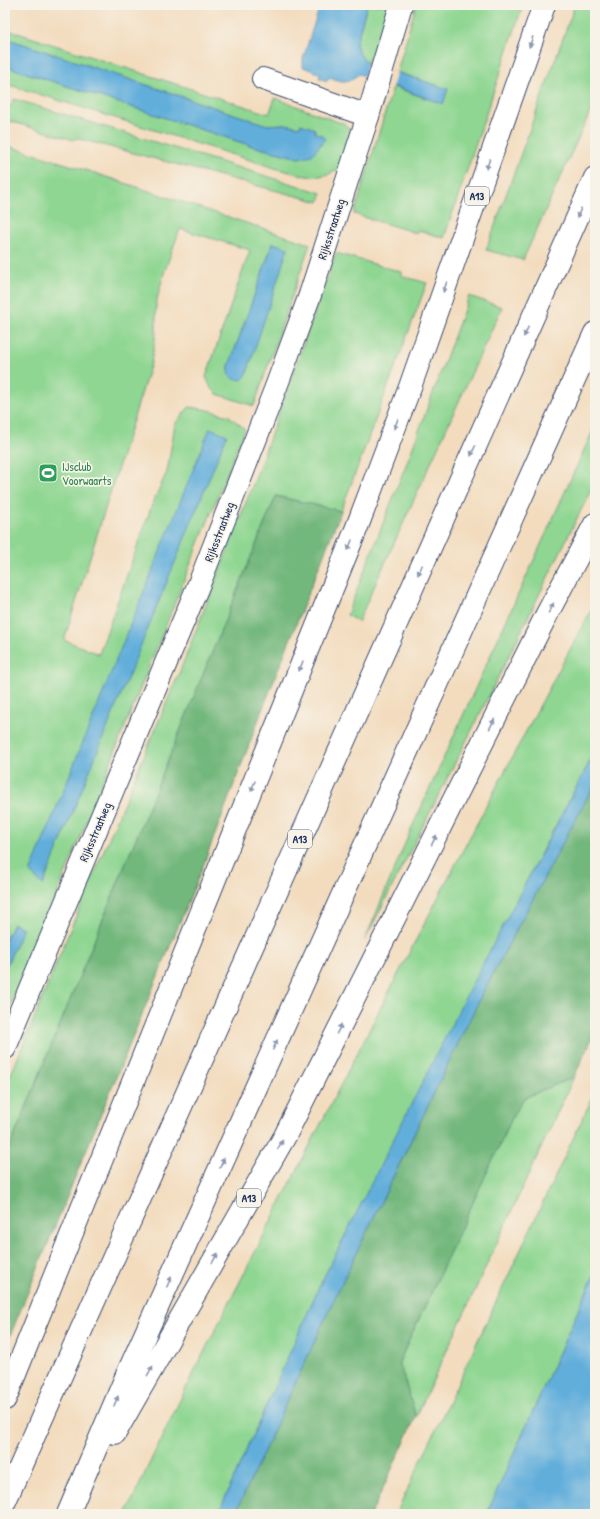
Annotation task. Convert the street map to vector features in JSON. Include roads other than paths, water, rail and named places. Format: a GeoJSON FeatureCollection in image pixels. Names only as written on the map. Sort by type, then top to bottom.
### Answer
{"type":"FeatureCollection","features":[{"type":"Feature","properties":{"kind":"main road","name":"Rijksstraatweg"},"geometry":{"type":"LineString","coordinates":[[5,1048],[201,579],[289,352],[310,295],[338,209],[368,116],[401,5]]}},
{"type":"Feature","properties":{"kind":"main road","name":"A13"},"geometry":{"type":"LineString","coordinates":[[5,1399],[357,527],[413,380],[544,5]]}},
{"type":"Feature","properties":{"kind":"main road"},"geometry":{"type":"LineString","coordinates":[[263,79],[368,116]]}},
{"type":"Feature","properties":{"kind":"main road","name":"A13"},"geometry":{"type":"LineString","coordinates":[[5,1500],[595,178]]}},
{"type":"Feature","properties":{"kind":"main road","name":"A13"},"geometry":{"type":"LineString","coordinates":[[68,1514],[129,1370],[595,333]]}},
{"type":"Feature","properties":{"kind":"main road","name":"A13"},"geometry":{"type":"LineString","coordinates":[[68,1514],[285,1136],[541,627],[595,524]]}},
{"type":"Feature","properties":{"kind":"water"},"geometry":{"type":"Polygon","coordinates":[[[320,5],[367,5],[356,44],[359,53],[367,63],[448,89],[443,104],[359,74],[347,81],[341,81],[329,77],[327,81],[319,78],[321,74],[303,67],[303,59],[320,5]]]}},
{"type":"Feature","properties":{"kind":"water"},"geometry":{"type":"Polygon","coordinates":[[[5,38],[267,125],[285,124],[299,127],[301,124],[315,129],[315,133],[322,135],[325,139],[312,155],[299,158],[252,146],[5,66],[5,38]]]}},
{"type":"Feature","properties":{"kind":"water"},"geometry":{"type":"Polygon","coordinates":[[[273,243],[288,248],[246,376],[242,380],[233,379],[229,375],[229,366],[273,243]]]}},
{"type":"Feature","properties":{"kind":"water"},"geometry":{"type":"Polygon","coordinates":[[[210,428],[227,435],[43,885],[30,873],[210,428]]]}},
{"type":"Feature","properties":{"kind":"water"},"geometry":{"type":"Polygon","coordinates":[[[595,752],[595,783],[482,994],[335,1297],[235,1514],[218,1514],[320,1285],[470,988],[595,752]]]}},
{"type":"Feature","properties":{"kind":"water"},"geometry":{"type":"Polygon","coordinates":[[[13,924],[23,928],[5,969],[5,941],[13,924]]]}},
{"type":"Feature","properties":{"kind":"water"},"geometry":{"type":"Polygon","coordinates":[[[595,1273],[595,1514],[487,1514],[491,1504],[595,1273]]]}},
{"type":"Feature","properties":{"kind":"place","name":"IJsclub Voorwaarts"},"geometry":{"type":"Point","coordinates":[48,473]}}]}
